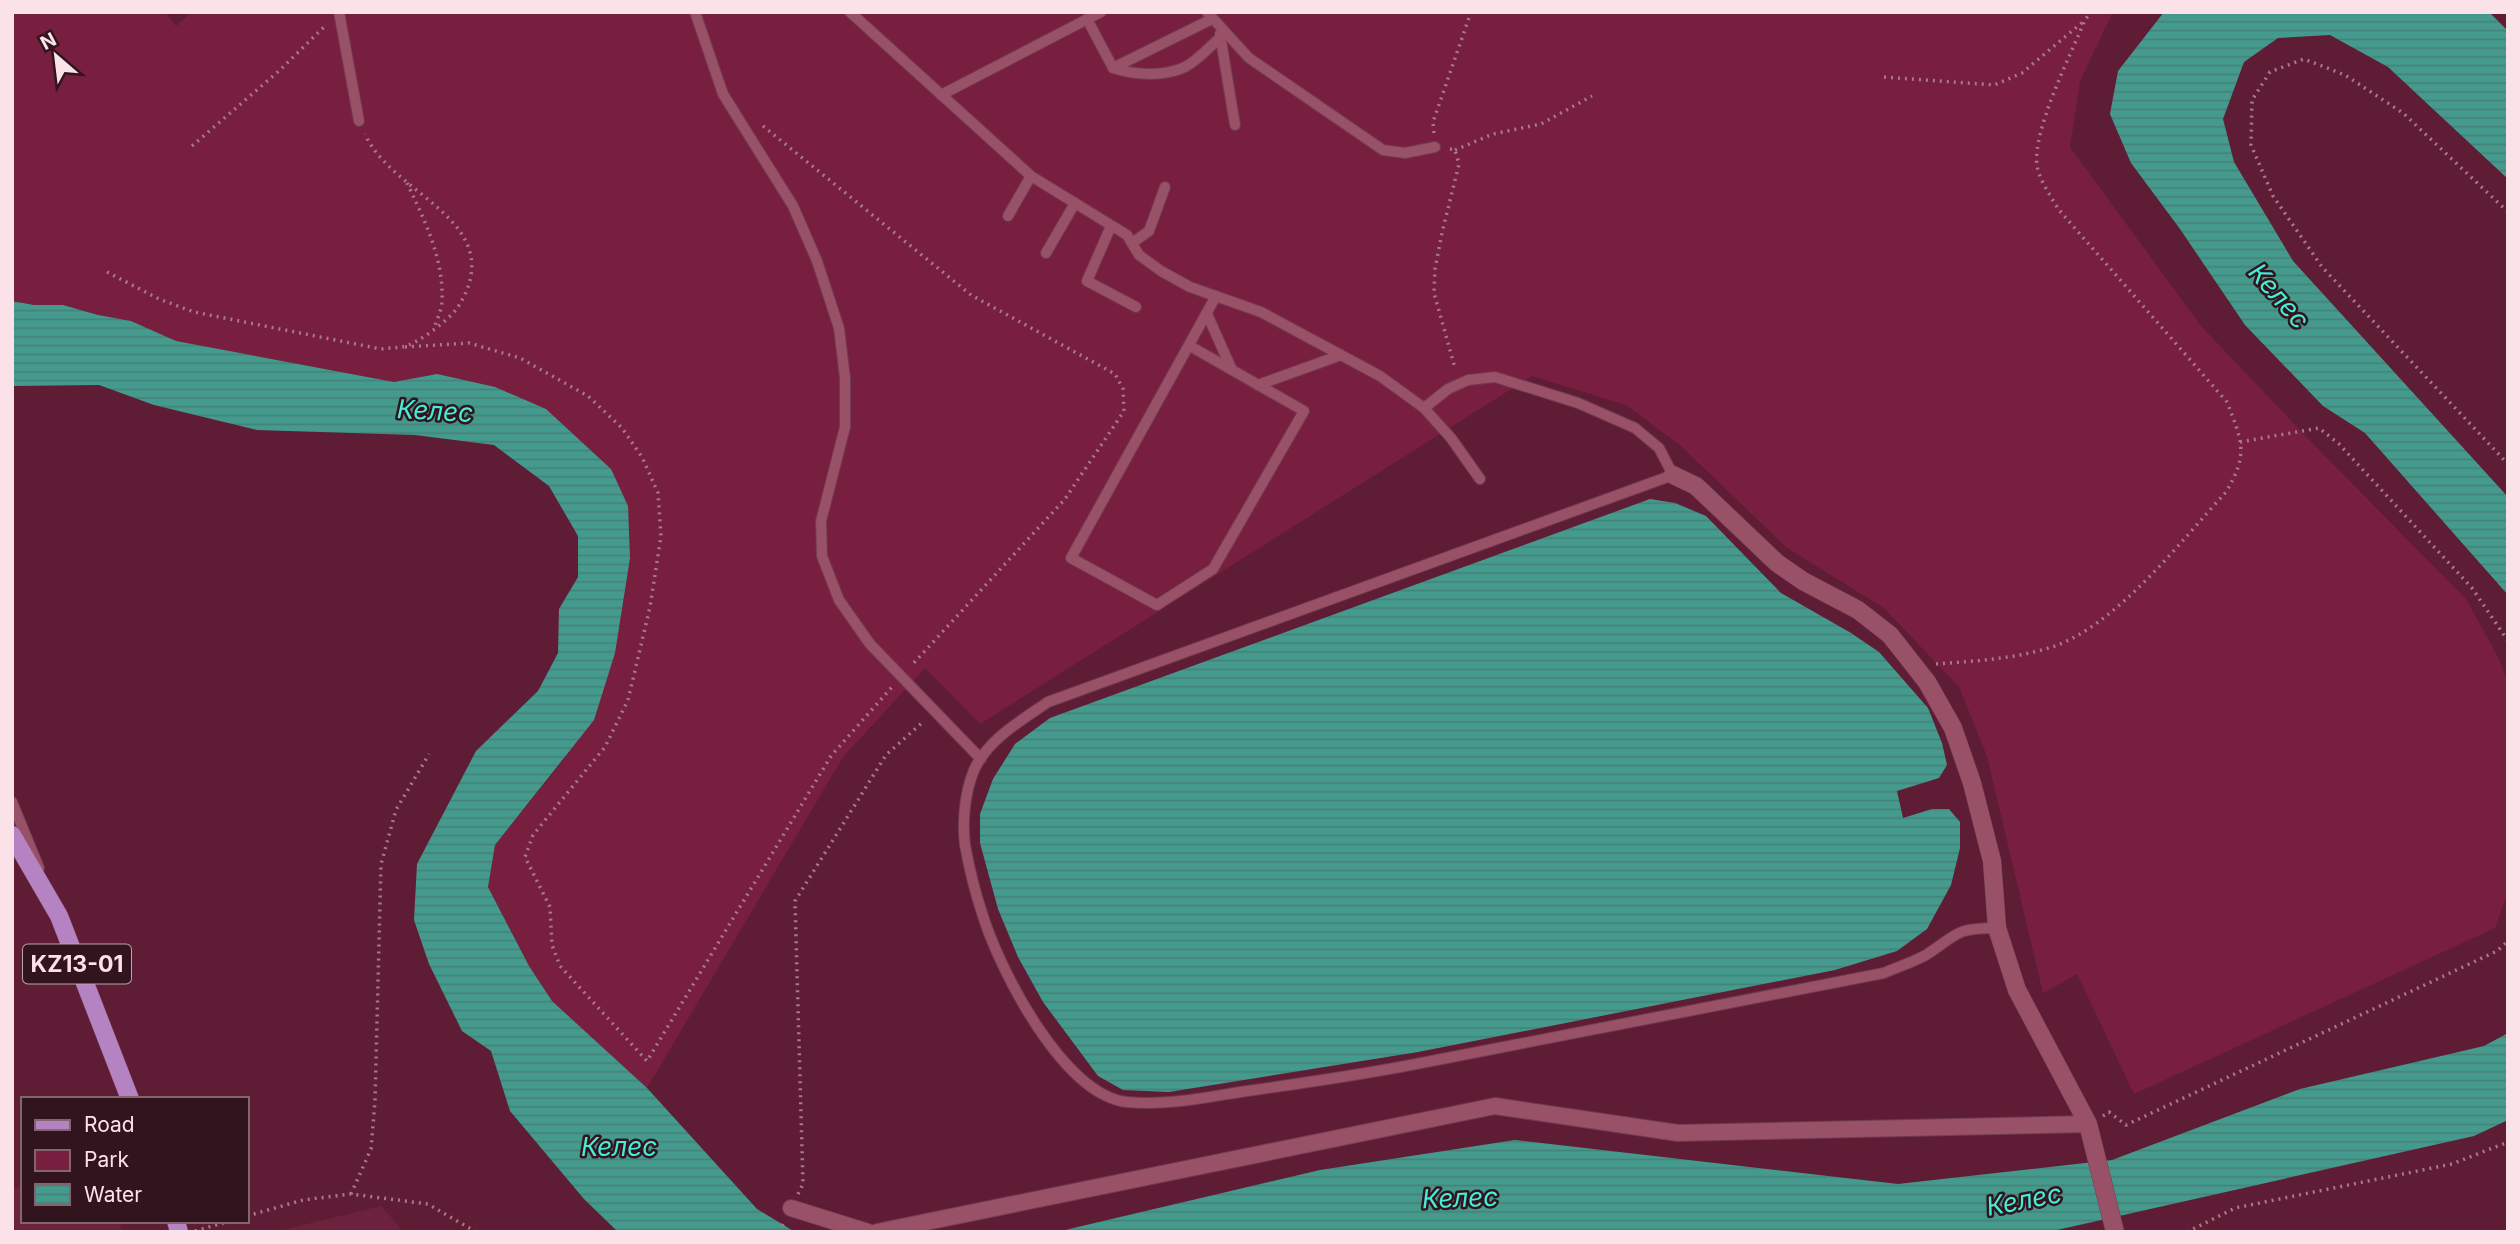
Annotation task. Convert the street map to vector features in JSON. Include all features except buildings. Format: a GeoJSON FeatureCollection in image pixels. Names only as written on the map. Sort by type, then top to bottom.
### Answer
{"type":"FeatureCollection","features":[{"type":"Feature","properties":{"kind":"main road","name":"KZ13-01"},"geometry":{"type":"LineString","coordinates":[[12,835],[59,916],[129,1097]]}},
{"type":"Feature","properties":{"kind":"street"},"geometry":{"type":"LineString","coordinates":[[1673,475],[1696,486],[1777,563],[1803,581],[1858,610],[1890,635],[1927,681],[1952,727],[1972,783],[1992,861],[1997,928],[2017,990],[2088,1124],[2115,1230]]}},
{"type":"Feature","properties":{"kind":"street"},"geometry":{"type":"LineString","coordinates":[[877,1232],[1495,1107],[1678,1133],[2088,1124]]}},
{"type":"Feature","properties":{"kind":"street"},"geometry":{"type":"LineString","coordinates":[[791,1208],[868,1232]]}},
{"type":"Feature","properties":{"kind":"lane"},"geometry":{"type":"LineString","coordinates":[[340,12],[359,121]]}},
{"type":"Feature","properties":{"kind":"lane"},"geometry":{"type":"LineString","coordinates":[[695,12],[723,94],[793,206],[817,261],[839,328],[845,378],[845,427],[821,521],[822,556],[839,600],[870,644],[981,759]]}},
{"type":"Feature","properties":{"kind":"lane"},"geometry":{"type":"LineString","coordinates":[[850,12],[1031,176],[1127,235],[1139,255],[1161,271],[1189,287],[1261,312],[1380,376],[1424,408],[1451,438],[1480,479]]}},
{"type":"Feature","properties":{"kind":"lane"},"geometry":{"type":"LineString","coordinates":[[941,95],[1101,12]]}},
{"type":"Feature","properties":{"kind":"lane"},"geometry":{"type":"LineString","coordinates":[[1087,19],[1112,68],[1131,74],[1174,71],[1188,65],[1214,24]]}},
{"type":"Feature","properties":{"kind":"lane"},"geometry":{"type":"LineString","coordinates":[[1112,68],[1214,24]]}},
{"type":"Feature","properties":{"kind":"lane"},"geometry":{"type":"LineString","coordinates":[[1214,24],[1249,58],[1383,150],[1405,153],[1435,147]]}},
{"type":"Feature","properties":{"kind":"lane"},"geometry":{"type":"LineString","coordinates":[[1214,24],[1235,125]]}},
{"type":"Feature","properties":{"kind":"lane"},"geometry":{"type":"LineString","coordinates":[[1008,216],[1031,176]]}},
{"type":"Feature","properties":{"kind":"lane"},"geometry":{"type":"LineString","coordinates":[[1132,243],[1149,231],[1166,187]]}},
{"type":"Feature","properties":{"kind":"lane"},"geometry":{"type":"LineString","coordinates":[[1046,253],[1075,203]]}},
{"type":"Feature","properties":{"kind":"lane"},"geometry":{"type":"LineString","coordinates":[[1111,226],[1087,281],[1136,307]]}},
{"type":"Feature","properties":{"kind":"lane"},"geometry":{"type":"LineString","coordinates":[[1190,346],[1304,411],[1213,569],[1157,605],[1071,558],[1216,296]]}},
{"type":"Feature","properties":{"kind":"lane"},"geometry":{"type":"LineString","coordinates":[[1207,314],[1232,370]]}},
{"type":"Feature","properties":{"kind":"lane"},"geometry":{"type":"LineString","coordinates":[[1258,385],[1340,355]]}},
{"type":"Feature","properties":{"kind":"lane"},"geometry":{"type":"LineString","coordinates":[[1424,408],[1448,389],[1468,380],[1495,377],[1578,403],[1635,428],[1659,449],[1673,475],[1048,702],[1017,723],[991,746],[975,769],[965,807],[965,843],[982,914],[1011,983],[1044,1035],[1077,1076],[1099,1094],[1123,1101],[1163,1104],[1356,1075],[1884,973],[1924,956],[1954,934],[1971,928],[1997,928]]}},
{"type":"Feature","properties":{"kind":"lane"},"geometry":{"type":"LineString","coordinates":[[12,802],[59,916]]}},
{"type":"Feature","properties":{"kind":"path"},"geometry":{"type":"LineString","coordinates":[[1471,12],[1433,122],[1435,147],[1455,150],[1493,134],[1541,124],[1592,96]]}},
{"type":"Feature","properties":{"kind":"path"},"geometry":{"type":"LineString","coordinates":[[1884,77],[1994,85],[2022,73],[2091,12]]}},
{"type":"Feature","properties":{"kind":"path"},"geometry":{"type":"LineString","coordinates":[[1915,666],[2010,658],[2054,646],[2091,628],[2122,603],[2227,492],[2237,474],[2241,442],[2227,402],[2059,210],[2037,165],[2039,132],[2085,20]]}},
{"type":"Feature","properties":{"kind":"path"},"geometry":{"type":"LineString","coordinates":[[192,146],[280,70],[329,22]]}},
{"type":"Feature","properties":{"kind":"path"},"geometry":{"type":"LineString","coordinates":[[2508,212],[2403,113],[2345,75],[2304,59],[2270,72],[2252,100],[2251,145],[2256,157],[2273,196],[2322,267],[2508,464]]}},
{"type":"Feature","properties":{"kind":"path"},"geometry":{"type":"LineString","coordinates":[[107,272],[159,299],[194,312],[381,349],[469,343],[520,358],[588,396],[622,428],[642,457],[658,493],[662,536],[650,607],[628,699],[605,747],[533,835],[525,857],[550,907],[552,945],[560,966],[647,1061],[831,756],[1065,499],[1124,411],[1123,389],[1115,374],[971,295],[755,120]]}},
{"type":"Feature","properties":{"kind":"path"},"geometry":{"type":"LineString","coordinates":[[359,121],[369,144],[456,224],[470,251],[470,285],[456,310],[433,330],[405,347]]}},
{"type":"Feature","properties":{"kind":"path"},"geometry":{"type":"LineString","coordinates":[[1455,150],[1460,164],[1442,233],[1434,293],[1460,384]]}},
{"type":"Feature","properties":{"kind":"path"},"geometry":{"type":"LineString","coordinates":[[405,179],[428,226],[439,262],[442,304],[433,330]]}},
{"type":"Feature","properties":{"kind":"path"},"geometry":{"type":"LineString","coordinates":[[2241,442],[2319,428],[2339,444],[2472,588],[2508,641]]}},
{"type":"Feature","properties":{"kind":"path"},"geometry":{"type":"LineString","coordinates":[[791,1208],[803,1184],[796,901],[886,755],[934,712]]}},
{"type":"Feature","properties":{"kind":"path"},"geometry":{"type":"LineString","coordinates":[[351,1194],[371,1149],[376,1101],[381,864],[396,810],[429,754]]}},
{"type":"Feature","properties":{"kind":"path"},"geometry":{"type":"LineString","coordinates":[[2088,1124],[2109,1112],[2126,1125],[2497,951],[2508,941]]}},
{"type":"Feature","properties":{"kind":"path"},"geometry":{"type":"LineString","coordinates":[[2187,1232],[2235,1208],[2452,1164],[2508,1142]]}},
{"type":"Feature","properties":{"kind":"path"},"geometry":{"type":"LineString","coordinates":[[248,1216],[303,1200],[351,1194],[428,1204],[476,1232]]}},
{"type":"Feature","properties":{"kind":"path"},"geometry":{"type":"LineString","coordinates":[[193,1232],[223,1223]]}},
{"type":"Feature","properties":{"kind":"shaded area"},"geometry":{"type":"Polygon","coordinates":[[[21,1186],[21,1223],[120,1223],[122,1232],[12,1232],[12,1189],[21,1186]]]}},
{"type":"Feature","properties":{"kind":"shaded area"},"geometry":{"type":"Polygon","coordinates":[[[381,1206],[404,1232],[274,1232],[381,1206]]]}},
{"type":"Feature","properties":{"kind":"green space"},"geometry":{"type":"Polygon","coordinates":[[[12,12],[165,12],[176,26],[192,12],[2113,12],[2080,81],[2070,147],[2201,326],[2466,599],[2498,657],[2508,682],[2508,891],[2495,928],[2134,1094],[2077,974],[2043,993],[1987,756],[1959,687],[1884,608],[1787,548],[1681,446],[1626,405],[1532,376],[980,724],[925,668],[843,757],[647,1088],[552,1001],[529,966],[488,886],[495,845],[565,758],[611,469],[546,409],[437,374],[394,382],[176,341],[131,321],[63,305],[34,305],[12,301],[12,12]]]}},
{"type":"Feature","properties":{"kind":"water","name":"Келес"},"geometry":{"type":"Polygon","coordinates":[[[2164,12],[2489,12],[2508,31],[2508,179],[2388,67],[2330,35],[2278,38],[2244,62],[2223,119],[2234,162],[2293,261],[2508,497],[2508,595],[2365,433],[2323,406],[2245,325],[2131,163],[2110,114],[2118,71],[2164,12]]]}},
{"type":"Feature","properties":{"kind":"water","name":"Келес"},"geometry":{"type":"Polygon","coordinates":[[[12,301],[34,305],[63,305],[131,321],[176,341],[394,382],[437,374],[495,387],[546,409],[611,469],[628,506],[630,558],[615,653],[594,720],[495,845],[488,887],[529,966],[552,1001],[647,1088],[757,1209],[795,1232],[617,1231],[584,1199],[510,1111],[491,1051],[462,1031],[429,964],[414,920],[417,864],[476,751],[538,691],[558,653],[559,609],[578,577],[578,536],[549,486],[494,445],[415,435],[257,430],[154,405],[99,385],[12,386],[12,301]]]}},
{"type":"Feature","properties":{"kind":"water"},"geometry":{"type":"Polygon","coordinates":[[[1650,499],[1675,503],[1706,516],[1781,593],[1879,652],[1928,708],[1942,743],[1947,765],[1939,778],[1897,791],[1903,818],[1932,809],[1949,809],[1960,822],[1960,848],[1951,885],[1927,929],[1897,951],[1835,970],[1418,1052],[1169,1092],[1123,1090],[1098,1076],[1043,1002],[1018,957],[998,909],[980,843],[980,814],[993,779],[1015,744],[1050,718],[1650,499]]]}},
{"type":"Feature","properties":{"kind":"water","name":"Келес"},"geometry":{"type":"Polygon","coordinates":[[[2508,1033],[2508,1120],[2474,1136],[2048,1232],[1047,1232],[1320,1170],[1515,1140],[1898,1184],[2112,1160],[2300,1089],[2484,1046],[2508,1033]]]}}]}
